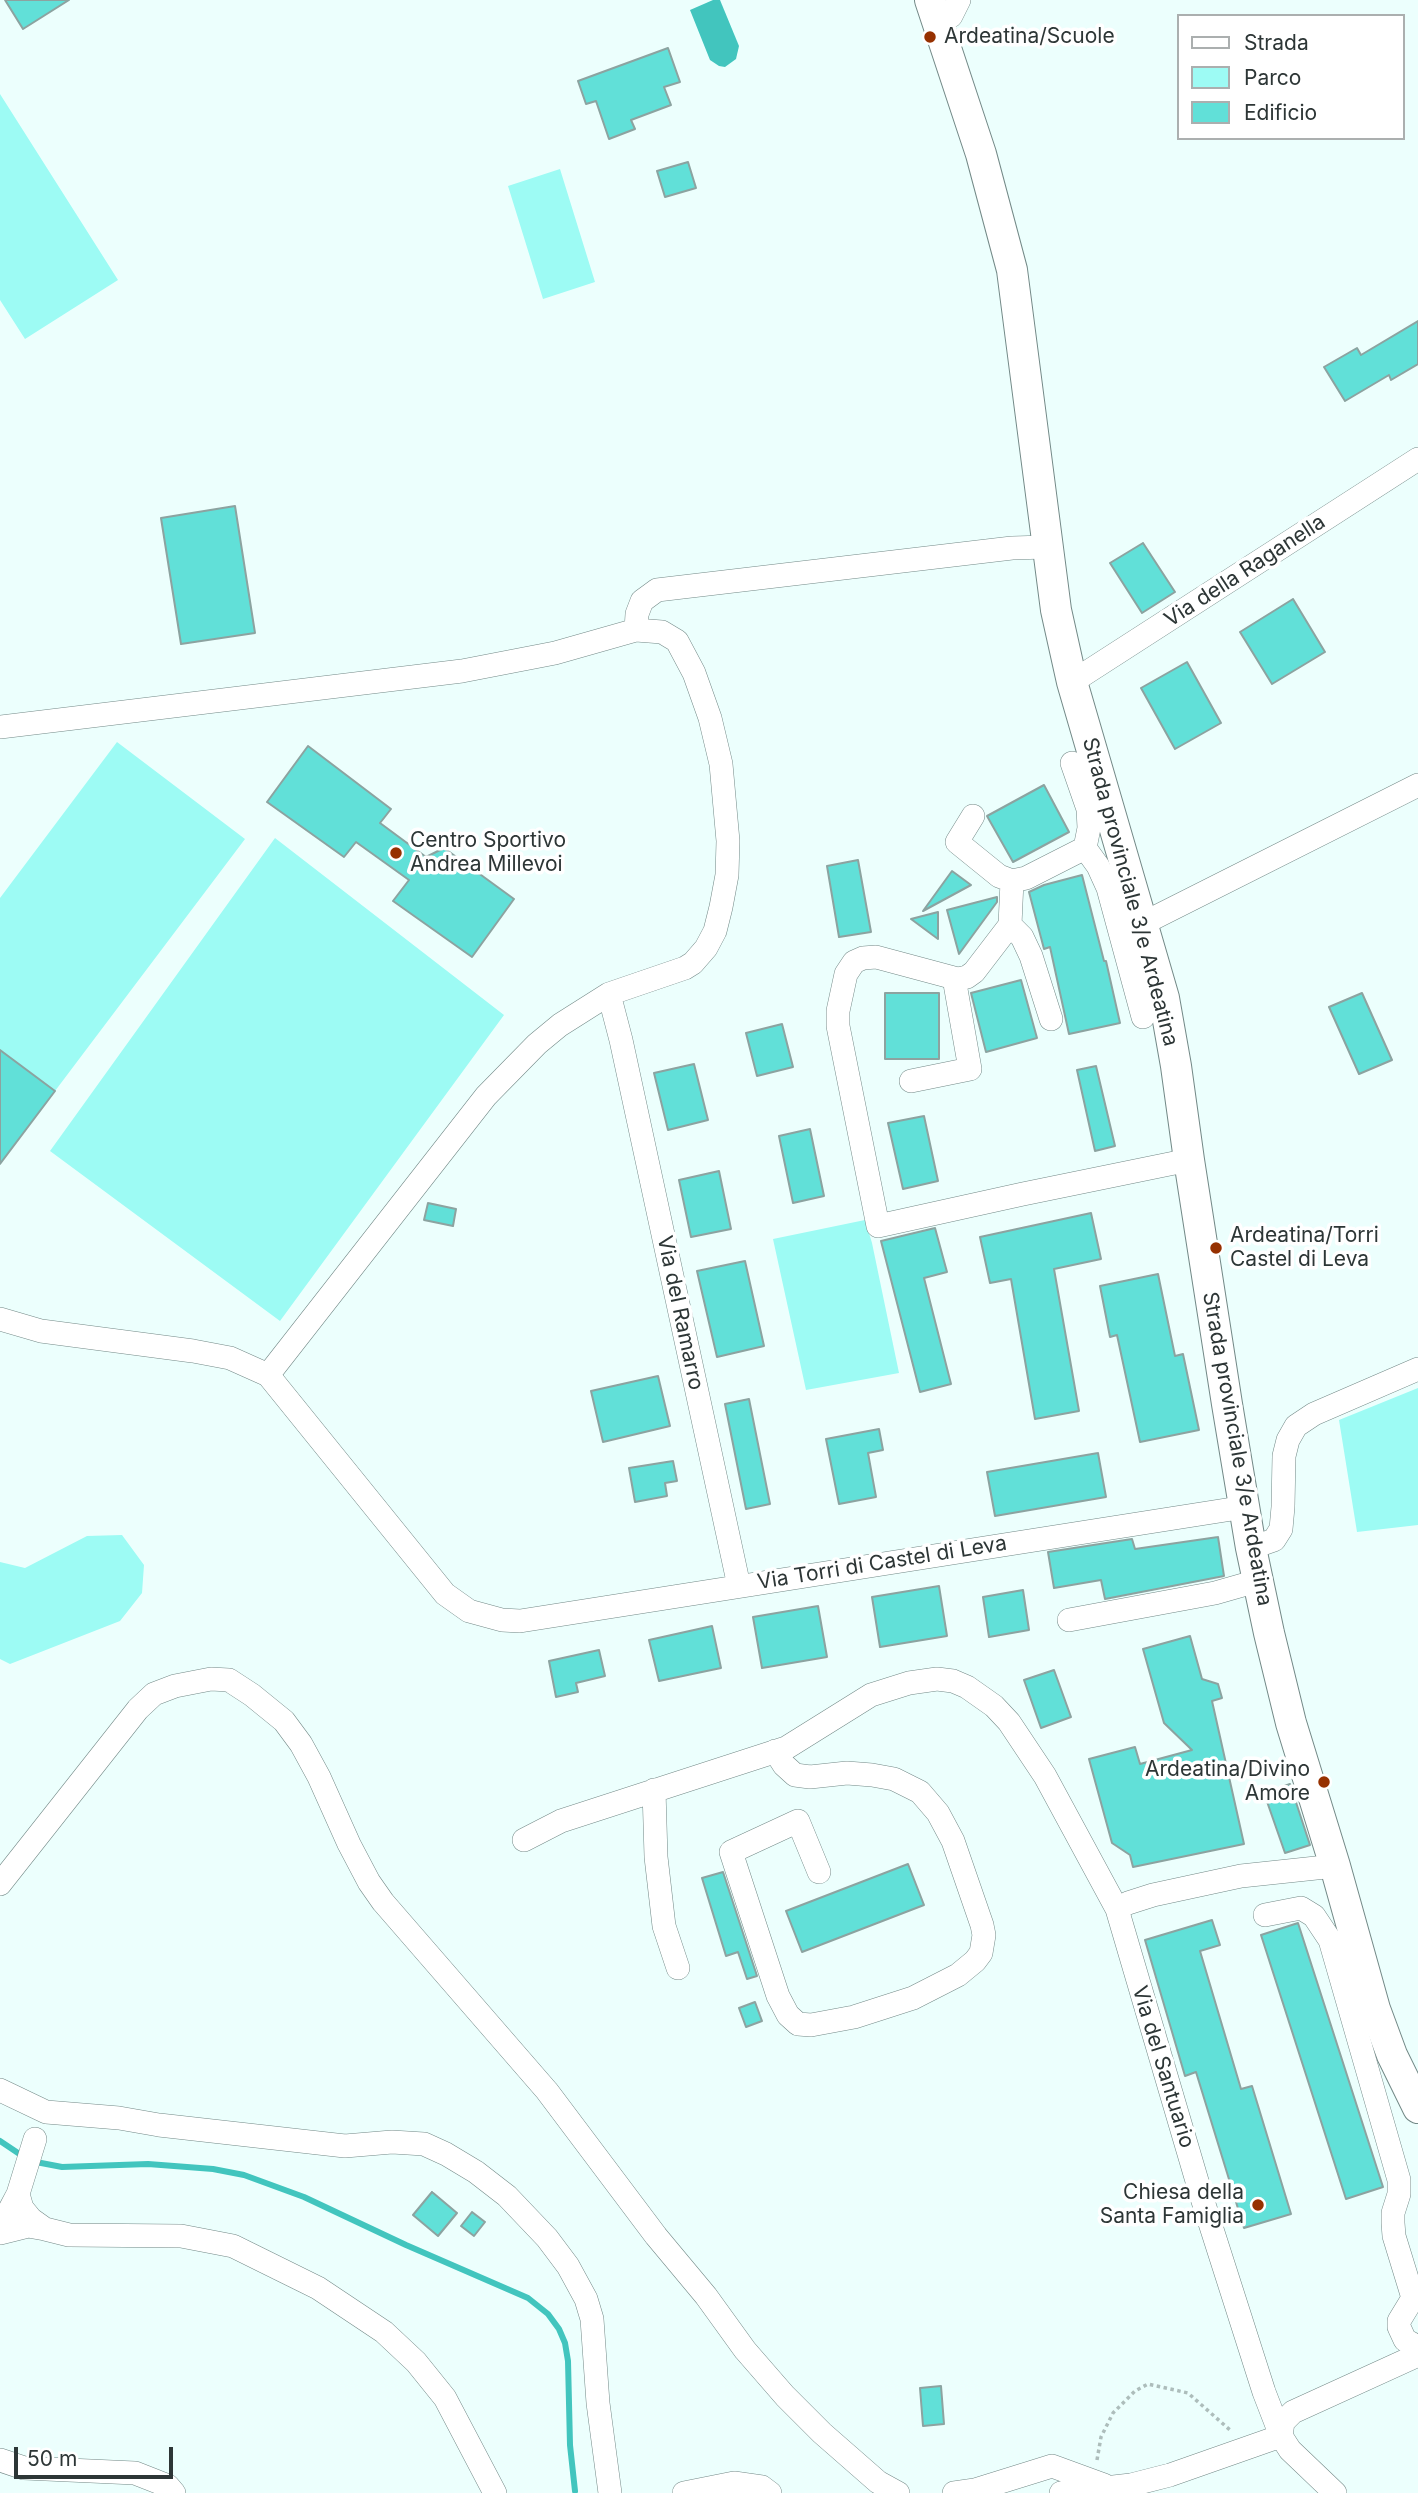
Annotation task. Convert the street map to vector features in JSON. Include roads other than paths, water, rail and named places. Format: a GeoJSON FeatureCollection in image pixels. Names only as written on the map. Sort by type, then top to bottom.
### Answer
{"type":"FeatureCollection","features":[{"type":"Feature","properties":{"kind":"main road","name":"Strada provinciale 3/e Ardeatina"},"geometry":{"type":"LineString","coordinates":[[933,10],[981,154],[1012,270],[1056,610],[1072,682],[1164,998],[1258,1581],[1291,1723],[1379,2021],[1418,2109]]}},
{"type":"Feature","properties":{"kind":"street"},"geometry":{"type":"LineString","coordinates":[[933,10],[951,16],[959,0]]}},
{"type":"Feature","properties":{"kind":"street","name":"Via della Raganella"},"geometry":{"type":"LineString","coordinates":[[1072,682],[1418,459]]}},
{"type":"Feature","properties":{"kind":"street"},"geometry":{"type":"LineString","coordinates":[[636,630],[637,614],[642,601],[657,590],[1012,548],[1046,547]]}},
{"type":"Feature","properties":{"kind":"street"},"geometry":{"type":"LineString","coordinates":[[0,727],[462,671],[555,653],[636,630],[662,632],[677,641],[694,673],[710,718],[727,805],[728,856],[715,931],[700,956],[674,973],[609,994],[576,1014],[537,1044],[486,1096],[268,1375],[230,1358],[41,1331],[0,1319]]}},
{"type":"Feature","properties":{"kind":"street"},"geometry":{"type":"LineString","coordinates":[[1072,763],[1088,809],[1089,828],[1085,848],[1108,888],[1143,1017]]}},
{"type":"Feature","properties":{"kind":"street"},"geometry":{"type":"LineString","coordinates":[[1142,924],[1418,785]]}},
{"type":"Feature","properties":{"kind":"street"},"geometry":{"type":"LineString","coordinates":[[973,816],[957,842],[999,876],[1012,881],[1026,878],[1085,848]]}},
{"type":"Feature","properties":{"kind":"street"},"geometry":{"type":"LineString","coordinates":[[1012,881],[1010,925],[974,972],[967,977],[954,978],[876,957],[858,960],[850,966],[846,974],[838,1011],[838,1026],[878,1227],[1021,1189],[1189,1160]]}},
{"type":"Feature","properties":{"kind":"street"},"geometry":{"type":"LineString","coordinates":[[1010,925],[1022,937],[1031,956],[1051,1019]]}},
{"type":"Feature","properties":{"kind":"street"},"geometry":{"type":"LineString","coordinates":[[911,1081],[970,1069],[954,978]]}},
{"type":"Feature","properties":{"kind":"street","name":"Via del Ramarro"},"geometry":{"type":"LineString","coordinates":[[609,994],[739,1586]]}},
{"type":"Feature","properties":{"kind":"street"},"geometry":{"type":"LineString","coordinates":[[1251,1548],[1274,1540],[1281,1529],[1284,1455],[1296,1426],[1314,1414],[1418,1369]]}},
{"type":"Feature","properties":{"kind":"street","name":"Via Torri di Castel di Leva"},"geometry":{"type":"LineString","coordinates":[[268,1375],[445,1594],[460,1606],[480,1615],[520,1621],[1245,1507]]}},
{"type":"Feature","properties":{"kind":"street"},"geometry":{"type":"LineString","coordinates":[[1069,1620],[1215,1593],[1258,1581]]}},
{"type":"Feature","properties":{"kind":"street"},"geometry":{"type":"LineString","coordinates":[[0,1884],[138,1709],[154,1694],[175,1686],[211,1679],[229,1680],[252,1695],[284,1721],[301,1744],[349,1844],[383,1902],[547,2091],[745,2350],[822,2433],[878,2482],[898,2493]]}},
{"type":"Feature","properties":{"kind":"street","name":"Via del Santuario"},"geometry":{"type":"LineString","coordinates":[[524,1840],[561,1821],[796,1744],[849,1707],[883,1691],[937,1679],[953,1681],[981,1695],[1002,1714],[1030,1751],[1117,1909],[1202,2198],[1281,2436],[1290,2450],[1335,2493]]}},
{"type":"Feature","properties":{"kind":"street"},"geometry":{"type":"LineString","coordinates":[[775,1751],[795,1775],[872,1775],[894,1779],[920,1792],[938,1813],[953,1841],[982,1925],[984,1935],[981,1953],[958,1975],[913,1998],[854,2017],[811,2025],[797,2024],[788,2015],[778,1996],[730,1852],[798,1821],[819,1872]]}},
{"type":"Feature","properties":{"kind":"street"},"geometry":{"type":"LineString","coordinates":[[654,1790],[656,1857],[663,1918],[678,1968]]}},
{"type":"Feature","properties":{"kind":"street"},"geometry":{"type":"LineString","coordinates":[[1117,1909],[1153,1895],[1241,1876],[1335,1866]]}},
{"type":"Feature","properties":{"kind":"street"},"geometry":{"type":"LineString","coordinates":[[1265,1915],[1301,1908],[1314,1916],[1330,1940],[1399,2180],[1400,2188],[1393,2213],[1394,2236],[1413,2298],[1399,2321],[1399,2327],[1405,2340],[1418,2347]]}},
{"type":"Feature","properties":{"kind":"street"},"geometry":{"type":"LineString","coordinates":[[4,2092],[39,2110],[64,2114],[119,2118],[345,2146],[391,2142],[424,2144],[476,2172],[507,2196],[547,2238],[563,2259],[586,2299],[594,2328],[598,2403],[610,2493]]}},
{"type":"Feature","properties":{"kind":"street"},"geometry":{"type":"LineString","coordinates":[[4,2092],[29,2115],[35,2139]]}},
{"type":"Feature","properties":{"kind":"street"},"geometry":{"type":"LineString","coordinates":[[0,2231],[18,2194],[35,2139],[48,2122],[64,2114]]}},
{"type":"Feature","properties":{"kind":"street"},"geometry":{"type":"LineString","coordinates":[[18,2194],[22,2208],[45,2229]]}},
{"type":"Feature","properties":{"kind":"street"},"geometry":{"type":"LineString","coordinates":[[0,2231],[28,2226],[69,2235],[181,2236],[233,2246],[318,2288],[384,2332],[416,2362],[445,2398],[495,2493]]}},
{"type":"Feature","properties":{"kind":"street"},"geometry":{"type":"LineString","coordinates":[[1061,2493],[1131,2485],[1170,2475],[1281,2436],[1283,2423],[1293,2412],[1418,2355]]}},
{"type":"Feature","properties":{"kind":"street"},"geometry":{"type":"LineString","coordinates":[[0,2460],[24,2468],[135,2473],[168,2486],[174,2493]]}},
{"type":"Feature","properties":{"kind":"street"},"geometry":{"type":"LineString","coordinates":[[954,2493],[975,2490],[1052,2466],[1107,2486]]}},
{"type":"Feature","properties":{"kind":"street"},"geometry":{"type":"LineString","coordinates":[[684,2493],[734,2483],[762,2487],[770,2493]]}},
{"type":"Feature","properties":{"kind":"waterway"},"geometry":{"type":"LineString","coordinates":[[0,2141],[21,2155]]}},
{"type":"Feature","properties":{"kind":"waterway"},"geometry":{"type":"LineString","coordinates":[[36,2162],[62,2167],[148,2164],[213,2169],[244,2175],[304,2197],[528,2298],[548,2314],[565,2343],[575,2491]]}},
{"type":"Feature","properties":{"kind":"place","name":"Ardeatina/Scuole"},"geometry":{"type":"Point","coordinates":[930,37]}},
{"type":"Feature","properties":{"kind":"place","name":"Centro Sportivo Andrea Millevoi"},"geometry":{"type":"Point","coordinates":[396,853]}},
{"type":"Feature","properties":{"kind":"place","name":"Ardeatina/Torri Castel di Leva"},"geometry":{"type":"Point","coordinates":[1216,1248]}},
{"type":"Feature","properties":{"kind":"place","name":"Ardeatina/Divino Amore"},"geometry":{"type":"Point","coordinates":[1324,1782]}},
{"type":"Feature","properties":{"kind":"place","name":"Chiesa della Santa Famiglia"},"geometry":{"type":"Point","coordinates":[1258,2205]}}]}
